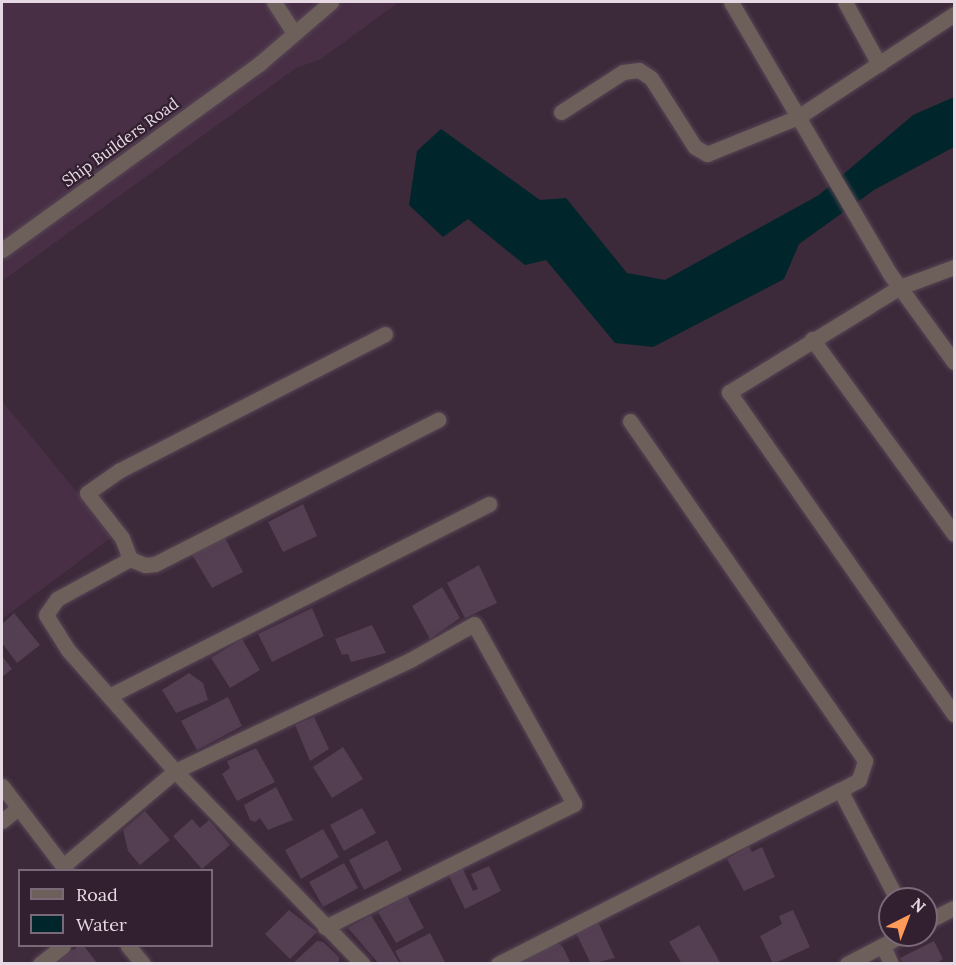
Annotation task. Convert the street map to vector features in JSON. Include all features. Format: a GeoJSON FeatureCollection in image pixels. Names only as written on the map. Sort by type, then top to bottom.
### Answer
{"type":"FeatureCollection","features":[{"type":"Feature","properties":{"kind":"street"},"geometry":{"type":"LineString","coordinates":[[274,2],[294,33]]}},
{"type":"Feature","properties":{"kind":"street","name":"Ship Builders Road"},"geometry":{"type":"LineString","coordinates":[[2,250],[259,64],[331,2]]}},
{"type":"Feature","properties":{"kind":"street"},"geometry":{"type":"LineString","coordinates":[[731,2],[835,181],[900,287],[954,362]]}},
{"type":"Feature","properties":{"kind":"street"},"geometry":{"type":"LineString","coordinates":[[844,2],[879,64]]}},
{"type":"Feature","properties":{"kind":"street"},"geometry":{"type":"LineString","coordinates":[[561,112],[623,72],[639,70],[651,78],[695,147],[706,154],[798,117],[954,14]]}},
{"type":"Feature","properties":{"kind":"street"},"geometry":{"type":"LineString","coordinates":[[954,267],[900,287],[729,392],[954,714]]}},
{"type":"Feature","properties":{"kind":"street"},"geometry":{"type":"LineString","coordinates":[[385,334],[120,470],[87,493],[122,538],[130,559],[145,565],[155,564],[438,420]]}},
{"type":"Feature","properties":{"kind":"street"},"geometry":{"type":"LineString","coordinates":[[812,339],[954,534]]}},
{"type":"Feature","properties":{"kind":"street"},"geometry":{"type":"LineString","coordinates":[[498,963],[859,780],[865,760],[630,421]]}},
{"type":"Feature","properties":{"kind":"street"},"geometry":{"type":"LineString","coordinates":[[109,696],[489,504]]}},
{"type":"Feature","properties":{"kind":"street"},"geometry":{"type":"LineString","coordinates":[[130,559],[57,599],[46,615],[68,650],[175,771],[325,927],[363,963]]}},
{"type":"Feature","properties":{"kind":"street"},"geometry":{"type":"LineString","coordinates":[[2,786],[65,868],[175,771],[410,660],[474,624],[574,804],[325,927]]}},
{"type":"Feature","properties":{"kind":"street"},"geometry":{"type":"LineString","coordinates":[[840,790],[891,887]]}},
{"type":"Feature","properties":{"kind":"street"},"geometry":{"type":"LineString","coordinates":[[2,821],[18,808]]}},
{"type":"Feature","properties":{"kind":"street"},"geometry":{"type":"LineString","coordinates":[[938,916],[954,908]]}},
{"type":"Feature","properties":{"kind":"street"},"geometry":{"type":"LineString","coordinates":[[40,963],[60,947]]}},
{"type":"Feature","properties":{"kind":"street"},"geometry":{"type":"LineString","coordinates":[[130,947],[142,963]]}},
{"type":"Feature","properties":{"kind":"street"},"geometry":{"type":"LineString","coordinates":[[847,963],[881,947]]}},
{"type":"Feature","properties":{"kind":"street"},"geometry":{"type":"LineString","coordinates":[[883,947],[891,963]]}},
{"type":"Feature","properties":{"kind":"shaded area"},"geometry":{"type":"Polygon","coordinates":[[[2,2],[399,2],[321,59],[296,68],[2,281],[2,2]]]}},
{"type":"Feature","properties":{"kind":"shaded area"},"geometry":{"type":"Polygon","coordinates":[[[2,401],[113,536],[2,619],[2,401]]]}},
{"type":"Feature","properties":{"kind":"water"},"geometry":{"type":"Polygon","coordinates":[[[954,97],[954,147],[874,190],[799,244],[784,279],[653,347],[615,343],[546,260],[525,265],[468,219],[443,237],[409,205],[417,151],[441,129],[540,200],[566,198],[627,273],[665,280],[819,195],[913,115],[954,97]]]}},
{"type":"Feature","properties":{"kind":"building"},"geometry":{"type":"Polygon","coordinates":[[[303,504],[317,536],[283,552],[268,522],[303,504]]]}},
{"type":"Feature","properties":{"kind":"building"},"geometry":{"type":"Polygon","coordinates":[[[224,536],[243,572],[212,588],[191,553],[224,536]]]}},
{"type":"Feature","properties":{"kind":"building"},"geometry":{"type":"Polygon","coordinates":[[[479,565],[497,603],[465,618],[447,583],[479,565]]]}},
{"type":"Feature","properties":{"kind":"building"},"geometry":{"type":"Polygon","coordinates":[[[442,587],[460,618],[430,639],[412,606],[442,587]]]}},
{"type":"Feature","properties":{"kind":"building"},"geometry":{"type":"Polygon","coordinates":[[[312,608],[324,636],[272,662],[258,634],[312,608]]]}},
{"type":"Feature","properties":{"kind":"building"},"geometry":{"type":"Polygon","coordinates":[[[14,613],[40,645],[17,663],[2,643],[2,624],[14,613]]]}},
{"type":"Feature","properties":{"kind":"building"},"geometry":{"type":"Polygon","coordinates":[[[372,625],[386,653],[351,662],[348,654],[342,655],[335,639],[372,625]]]}},
{"type":"Feature","properties":{"kind":"building"},"geometry":{"type":"Polygon","coordinates":[[[242,639],[260,670],[230,688],[211,658],[242,639]]]}},
{"type":"Feature","properties":{"kind":"building"},"geometry":{"type":"Polygon","coordinates":[[[2,656],[12,669],[2,677],[2,656]]]}},
{"type":"Feature","properties":{"kind":"building"},"geometry":{"type":"Polygon","coordinates":[[[189,673],[203,683],[208,700],[176,713],[162,690],[189,673]]]}},
{"type":"Feature","properties":{"kind":"building"},"geometry":{"type":"Polygon","coordinates":[[[228,697],[242,726],[197,750],[181,721],[228,697]]]}},
{"type":"Feature","properties":{"kind":"building"},"geometry":{"type":"Polygon","coordinates":[[[314,717],[329,749],[310,761],[295,725],[314,717]]]}},
{"type":"Feature","properties":{"kind":"building"},"geometry":{"type":"Polygon","coordinates":[[[343,747],[363,779],[332,798],[313,767],[343,747]]]}},
{"type":"Feature","properties":{"kind":"building"},"geometry":{"type":"Polygon","coordinates":[[[256,748],[275,782],[237,801],[222,774],[230,768],[227,761],[256,748]]]}},
{"type":"Feature","properties":{"kind":"building"},"geometry":{"type":"Polygon","coordinates":[[[276,787],[293,820],[268,830],[260,818],[255,822],[250,820],[244,805],[276,787]]]}},
{"type":"Feature","properties":{"kind":"building"},"geometry":{"type":"Polygon","coordinates":[[[362,808],[376,833],[344,851],[330,825],[362,808]]]}},
{"type":"Feature","properties":{"kind":"building"},"geometry":{"type":"Polygon","coordinates":[[[145,811],[170,840],[140,865],[128,851],[123,830],[145,811]]]}},
{"type":"Feature","properties":{"kind":"building"},"geometry":{"type":"Polygon","coordinates":[[[192,819],[200,828],[209,820],[230,845],[202,869],[173,836],[192,819]]]}},
{"type":"Feature","properties":{"kind":"building"},"geometry":{"type":"Polygon","coordinates":[[[323,829],[339,857],[301,879],[285,850],[323,829]]]}},
{"type":"Feature","properties":{"kind":"building"},"geometry":{"type":"Polygon","coordinates":[[[387,840],[402,870],[364,890],[349,860],[387,840]]]}},
{"type":"Feature","properties":{"kind":"building"},"geometry":{"type":"Polygon","coordinates":[[[749,846],[752,852],[762,847],[775,877],[744,891],[727,859],[749,846]]]}},
{"type":"Feature","properties":{"kind":"building"},"geometry":{"type":"Polygon","coordinates":[[[344,863],[358,888],[323,907],[309,882],[344,863]]]}},
{"type":"Feature","properties":{"kind":"building"},"geometry":{"type":"Polygon","coordinates":[[[489,866],[501,891],[465,909],[448,874],[462,867],[473,891],[478,889],[471,874],[489,866]]]}},
{"type":"Feature","properties":{"kind":"building"},"geometry":{"type":"Polygon","coordinates":[[[407,896],[424,928],[396,943],[378,912],[407,896]]]}},
{"type":"Feature","properties":{"kind":"building"},"geometry":{"type":"Polygon","coordinates":[[[289,910],[317,932],[290,959],[265,934],[289,910]]]}},
{"type":"Feature","properties":{"kind":"building"},"geometry":{"type":"Polygon","coordinates":[[[793,910],[810,947],[773,964],[760,936],[782,924],[779,916],[793,910]]]}},
{"type":"Feature","properties":{"kind":"building"},"geometry":{"type":"Polygon","coordinates":[[[371,915],[400,964],[379,964],[348,928],[371,915]]]}},
{"type":"Feature","properties":{"kind":"building"},"geometry":{"type":"Polygon","coordinates":[[[598,922],[615,958],[591,964],[576,933],[598,922]]]}},
{"type":"Feature","properties":{"kind":"building"},"geometry":{"type":"Polygon","coordinates":[[[699,925],[721,964],[682,964],[669,942],[699,925]]]}},
{"type":"Feature","properties":{"kind":"building"},"geometry":{"type":"Polygon","coordinates":[[[430,933],[446,964],[402,964],[395,951],[430,933]]]}},
{"type":"Feature","properties":{"kind":"building"},"geometry":{"type":"Polygon","coordinates":[[[554,940],[563,947],[571,964],[507,964],[554,940]]]}},
{"type":"Feature","properties":{"kind":"building"},"geometry":{"type":"Polygon","coordinates":[[[317,941],[323,942],[339,957],[339,964],[292,964],[317,941]]]}},
{"type":"Feature","properties":{"kind":"building"},"geometry":{"type":"Polygon","coordinates":[[[77,947],[85,947],[98,964],[55,964],[77,947]]]}},
{"type":"Feature","properties":{"kind":"building"},"geometry":{"type":"Polygon","coordinates":[[[922,947],[937,947],[943,959],[935,964],[903,964],[900,958],[922,947]]]}}]}
